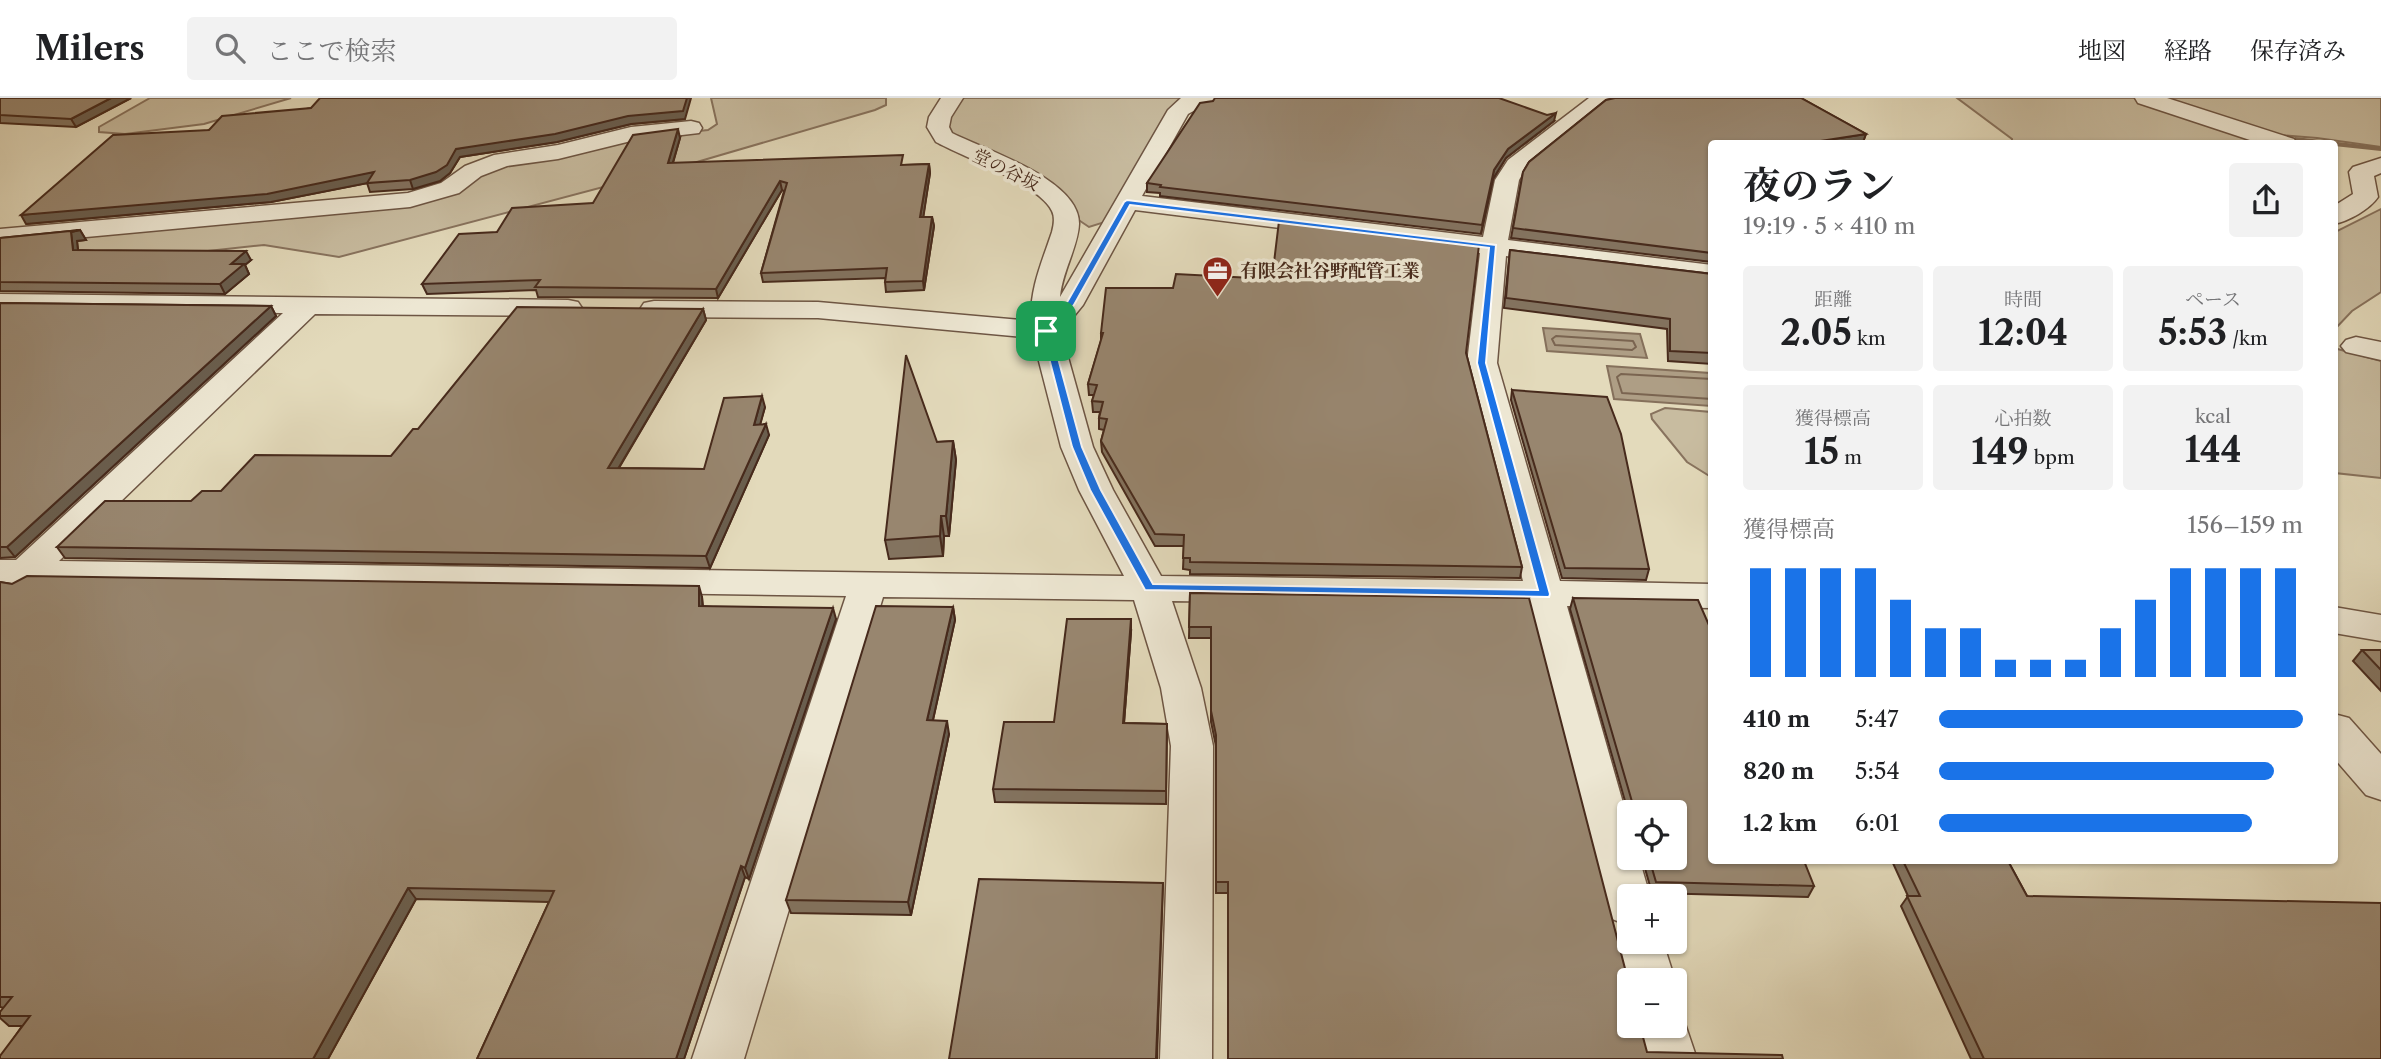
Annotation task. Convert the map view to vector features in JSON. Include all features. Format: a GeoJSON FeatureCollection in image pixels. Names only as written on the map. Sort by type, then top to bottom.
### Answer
{"type":"FeatureCollection","features":[{"type":"Feature","properties":{"kind":"street","name":"堂の谷坂"},"geometry":{"type":"LineString","coordinates":[[952,98],[940,117],[939,127],[944,137],[1038,183],[1054,195],[1064,209],[1068,224],[1047,277],[1043,300],[1046,331]]}},
{"type":"Feature","properties":{"kind":"street"},"geometry":{"type":"LineString","coordinates":[[1046,331],[1069,305],[1179,110],[1189,103],[1207,98]]}},
{"type":"Feature","properties":{"kind":"street"},"geometry":{"type":"LineString","coordinates":[[1602,98],[1510,172],[1494,246],[1482,363],[1623,884]]}},
{"type":"Feature","properties":{"kind":"street"},"geometry":{"type":"LineString","coordinates":[[2146,98],[2274,140]]}},
{"type":"Feature","properties":{"kind":"street"},"geometry":{"type":"LineString","coordinates":[[0,237],[410,200],[450,188],[473,172],[502,160],[558,152],[631,134],[691,128]]}},
{"type":"Feature","properties":{"kind":"street"},"geometry":{"type":"LineString","coordinates":[[2338,215],[2374,199],[2362,167]]}},
{"type":"Feature","properties":{"kind":"street"},"geometry":{"type":"LineString","coordinates":[[1127,202],[1708,272]]}},
{"type":"Feature","properties":{"kind":"street"},"geometry":{"type":"LineString","coordinates":[[0,302],[818,310],[1046,331]]}},
{"type":"Feature","properties":{"kind":"street"},"geometry":{"type":"LineString","coordinates":[[8,580],[308,305]]}},
{"type":"Feature","properties":{"kind":"street"},"geometry":{"type":"LineString","coordinates":[[1046,331],[1077,447],[1096,490],[1149,588],[1181,688],[1192,746],[1186,1059]]}},
{"type":"Feature","properties":{"kind":"street"},"geometry":{"type":"LineString","coordinates":[[8,580],[868,584],[1708,596]]}},
{"type":"Feature","properties":{"kind":"street"},"geometry":{"type":"LineString","coordinates":[[718,1059],[868,584]]}},
{"type":"Feature","properties":{"kind":"street"},"geometry":{"type":"LineString","coordinates":[[2338,621],[2381,628]]}},
{"type":"Feature","properties":{"kind":"street"},"geometry":{"type":"LineString","coordinates":[[2338,734],[2381,783]]}},
{"type":"Feature","properties":{"kind":"street"},"geometry":{"type":"LineString","coordinates":[[1665,1038],[1671,1059]]}},
{"type":"Feature","properties":{"kind":"shaded area"},"geometry":{"type":"Polygon","coordinates":[[[150,98],[291,98],[204,124],[125,134],[99,132],[99,127],[150,98]]]}},
{"type":"Feature","properties":{"kind":"shaded area"},"geometry":{"type":"Polygon","coordinates":[[[711,98],[886,98],[886,105],[690,164],[339,257],[264,245],[171,255],[96,258],[27,241],[386,207],[492,168],[615,140],[708,130],[717,124],[711,98]]]}},
{"type":"Feature","properties":{"kind":"shaded area"},"geometry":{"type":"Polygon","coordinates":[[[961,98],[1191,98],[1105,222],[1089,227],[953,135],[948,127],[949,117],[961,98]]]}},
{"type":"Feature","properties":{"kind":"shaded area"},"geometry":{"type":"Polygon","coordinates":[[[1957,98],[2134,98],[2178,111],[2253,140],[2012,140],[1957,98]]]}},
{"type":"Feature","properties":{"kind":"shaded area"},"geometry":{"type":"Polygon","coordinates":[[[2157,98],[2381,98],[2381,147],[2279,135],[2157,98]]]}},
{"type":"Feature","properties":{"kind":"shaded area"},"geometry":{"type":"Polygon","coordinates":[[[2381,209],[2381,292],[2352,311],[2338,326],[2338,230],[2381,209]]]}},
{"type":"Feature","properties":{"kind":"shaded area"},"geometry":{"type":"Polygon","coordinates":[[[2338,349],[2381,361],[2381,478],[2338,473],[2338,349]]]}},
{"type":"Feature","properties":{"kind":"shaded area"},"geometry":{"type":"Polygon","coordinates":[[[1665,408],[1708,412],[1708,475],[1687,462],[1652,419],[1651,414],[1665,408]]]}},
{"type":"Feature","properties":{"kind":"water"},"geometry":{"type":"Polygon","coordinates":[[[1543,328],[1640,334],[1647,358],[1547,351],[1543,328]]]}},
{"type":"Feature","properties":{"kind":"water"},"geometry":{"type":"Polygon","coordinates":[[[1607,366],[1708,373],[1708,406],[1614,399],[1607,366]]]}},
{"type":"Feature","properties":{"kind":"building"},"geometry":{"type":"Polygon","coordinates":[[[0,98],[111,98],[71,119],[0,115],[0,98]]]}},
{"type":"Feature","properties":{"kind":"building"},"geometry":{"type":"Polygon","coordinates":[[[320,98],[687,98],[683,111],[628,116],[555,134],[456,149],[447,165],[436,172],[410,180],[367,183],[374,172],[267,194],[21,215],[113,135],[209,130],[222,116],[311,108],[320,98]]]}},
{"type":"Feature","properties":{"kind":"building"},"geometry":{"type":"Polygon","coordinates":[[[1215,98],[1499,98],[1547,115],[1556,113],[1508,149],[1494,170],[1482,225],[1160,187],[1161,185],[1147,183],[1200,103],[1213,101],[1215,98]]]}},
{"type":"Feature","properties":{"kind":"building"},"geometry":{"type":"Polygon","coordinates":[[[1801,98],[1866,134],[1827,140],[1708,140],[1708,252],[1513,228],[1523,172],[1529,162],[1606,100],[1801,98]]]}},
{"type":"Feature","properties":{"kind":"building"},"geometry":{"type":"Polygon","coordinates":[[[678,129],[668,163],[903,155],[901,165],[929,164],[920,217],[932,217],[923,281],[885,282],[887,268],[761,273],[787,183],[780,181],[716,289],[535,287],[540,280],[422,284],[459,234],[497,232],[512,208],[593,203],[633,135],[678,129]]]}},
{"type":"Feature","properties":{"kind":"building"},"geometry":{"type":"Polygon","coordinates":[[[1279,221],[1479,245],[1466,353],[1522,567],[1190,562],[1190,558],[1183,558],[1184,535],[1155,534],[1101,441],[1107,419],[1099,418],[1103,402],[1092,401],[1097,385],[1088,384],[1103,333],[1106,288],[1173,288],[1176,274],[1272,279],[1279,221]]]}},
{"type":"Feature","properties":{"kind":"building"},"geometry":{"type":"Polygon","coordinates":[[[80,230],[71,232],[73,250],[246,251],[231,264],[244,264],[220,284],[0,282],[0,238],[80,230]]]}},
{"type":"Feature","properties":{"kind":"building"},"geometry":{"type":"Polygon","coordinates":[[[1510,250],[1708,274],[1708,353],[1670,351],[1670,319],[1506,298],[1510,250]]]}},
{"type":"Feature","properties":{"kind":"building"},"geometry":{"type":"Polygon","coordinates":[[[0,303],[271,306],[7,547],[0,547],[0,303]]]}},
{"type":"Feature","properties":{"kind":"building"},"geometry":{"type":"Polygon","coordinates":[[[517,307],[703,309],[608,468],[704,469],[724,398],[762,396],[754,425],[766,424],[706,556],[57,547],[105,501],[191,501],[202,491],[221,491],[255,455],[391,456],[413,429],[418,429],[517,307]]]}},
{"type":"Feature","properties":{"kind":"building"},"geometry":{"type":"Polygon","coordinates":[[[906,355],[937,442],[953,441],[946,516],[941,516],[940,536],[885,540],[906,355]]]}},
{"type":"Feature","properties":{"kind":"building"},"geometry":{"type":"Polygon","coordinates":[[[1512,390],[1607,397],[1621,434],[1649,569],[1565,568],[1512,390]]]}},
{"type":"Feature","properties":{"kind":"building"},"geometry":{"type":"Polygon","coordinates":[[[27,576],[699,586],[699,606],[833,608],[745,868],[741,866],[676,1059],[477,1059],[554,891],[408,888],[313,1059],[0,1059],[30,1016],[0,1016],[0,1012],[12,997],[0,997],[0,582],[12,584],[27,576]]]}},
{"type":"Feature","properties":{"kind":"building"},"geometry":{"type":"Polygon","coordinates":[[[1190,593],[1529,598],[1617,938],[1617,954],[1621,954],[1625,968],[1617,968],[1617,1038],[1643,1038],[1647,1052],[1782,1055],[1783,1059],[1228,1059],[1228,882],[1216,882],[1216,735],[1211,711],[1211,627],[1189,627],[1190,593]]]}},
{"type":"Feature","properties":{"kind":"building"},"geometry":{"type":"Polygon","coordinates":[[[1573,598],[1698,600],[1708,623],[1708,864],[1805,864],[1814,886],[1656,882],[1652,870],[1687,870],[1687,800],[1632,800],[1573,598]]]}},
{"type":"Feature","properties":{"kind":"building"},"geometry":{"type":"Polygon","coordinates":[[[876,606],[953,607],[927,720],[947,721],[908,902],[786,900],[876,606]]]}},
{"type":"Feature","properties":{"kind":"building"},"geometry":{"type":"Polygon","coordinates":[[[1067,619],[1131,619],[1123,723],[1167,724],[1166,791],[993,789],[1004,722],[1054,722],[1067,619]]]}},
{"type":"Feature","properties":{"kind":"building"},"geometry":{"type":"Polygon","coordinates":[[[2362,650],[2381,650],[2381,670],[2362,650]]]}},
{"type":"Feature","properties":{"kind":"building"},"geometry":{"type":"Polygon","coordinates":[[[1904,864],[2010,864],[2027,896],[2381,903],[2381,1059],[1984,1059],[1907,896],[1920,896],[1904,864]]]}},
{"type":"Feature","properties":{"kind":"building"},"geometry":{"type":"Polygon","coordinates":[[[979,879],[1163,883],[1156,1059],[949,1059],[979,879]]]}},
{"type":"Feature","properties":{"kind":"waterway"},"geometry":{"type":"LineString","coordinates":[[2298,139],[2306,140]]}},
{"type":"Feature","properties":{"kind":"waterway"},"geometry":{"type":"LineString","coordinates":[[2338,144],[2381,149]]}},
{"type":"Feature","properties":{"kind":"place","name":"有限会社谷野配管工業"},"geometry":{"type":"Point","coordinates":[1217,298]}},
{"type":"Feature","properties":{"kind":"route"},"geometry":{"type":"LineString","coordinates":[[1127,202],[1494,246],[1482,363],[1545,594],[1149,588],[1096,490],[1077,447],[1046,331],[1069,305],[1127,202]]}}]}
